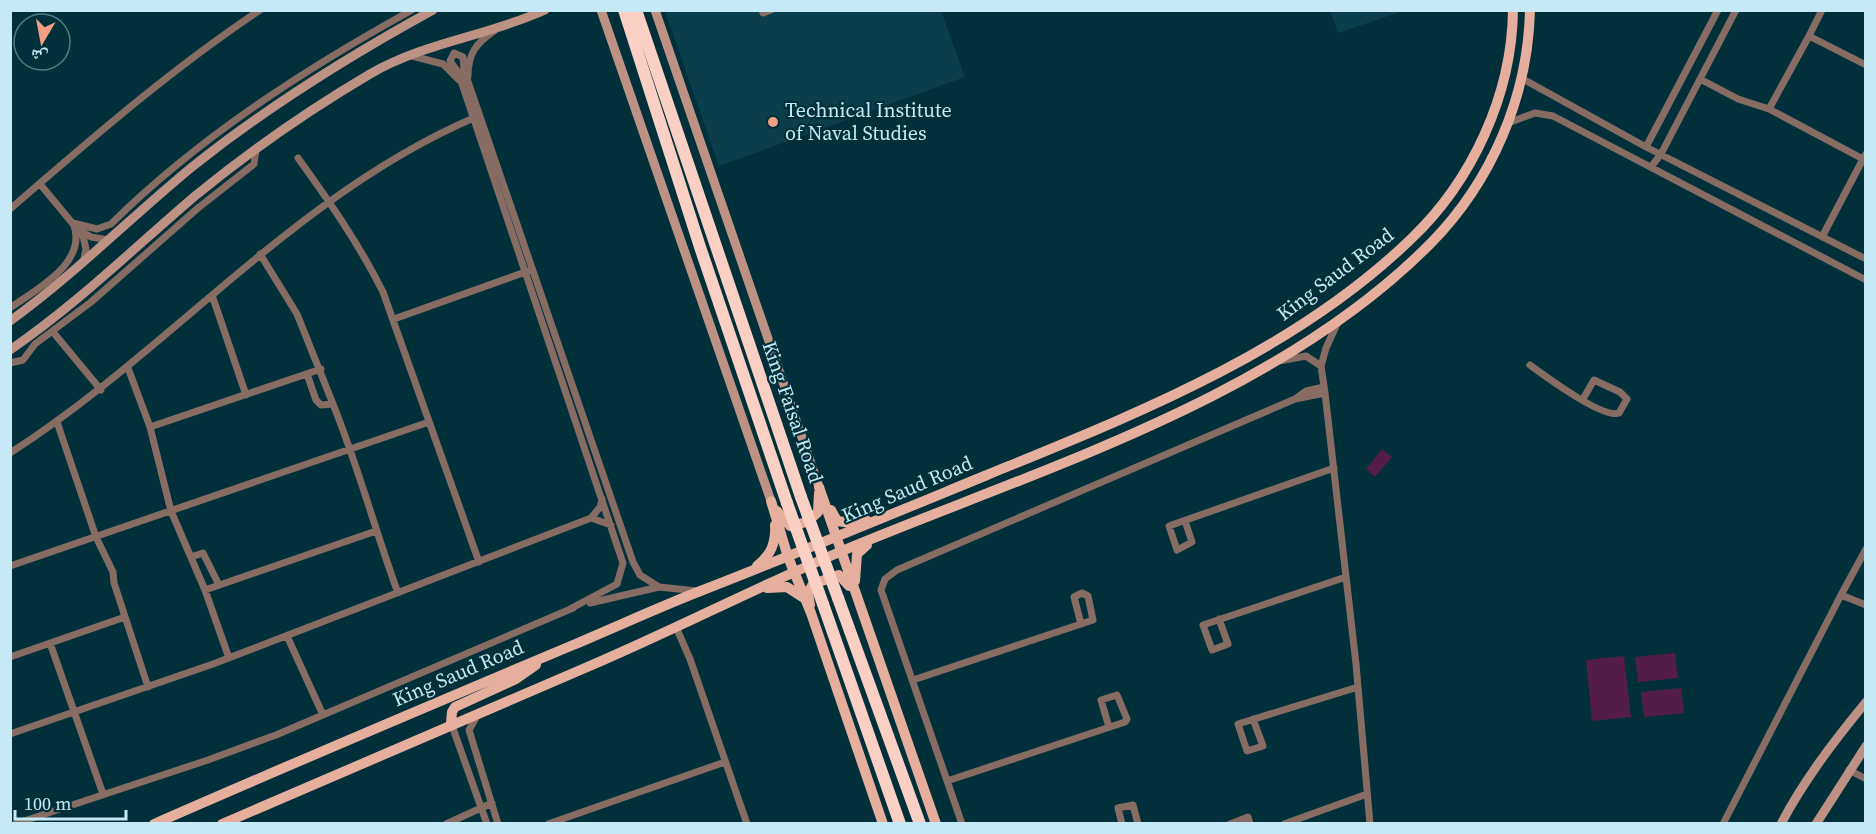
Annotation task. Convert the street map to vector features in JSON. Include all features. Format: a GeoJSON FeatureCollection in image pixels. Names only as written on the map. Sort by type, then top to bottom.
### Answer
{"type":"FeatureCollection","features":[{"type":"Feature","properties":{"kind":"highway","name":"King Faisal Road"},"geometry":{"type":"LineString","coordinates":[[624,10],[700,247],[900,824]]}},
{"type":"Feature","properties":{"kind":"highway","name":"King Faisal Road"},"geometry":{"type":"LineString","coordinates":[[636,10],[801,497],[920,824]]}},
{"type":"Feature","properties":{"kind":"main road"},"geometry":{"type":"LineString","coordinates":[[10,321],[83,263],[192,167],[261,116],[330,70],[421,14],[433,10]]}},
{"type":"Feature","properties":{"kind":"main road"},"geometry":{"type":"LineString","coordinates":[[10,350],[40,328],[196,195],[287,126],[372,74],[408,56],[545,10]]}},
{"type":"Feature","properties":{"kind":"main road"},"geometry":{"type":"LineString","coordinates":[[601,10],[771,501],[793,573],[811,613],[883,824]]}},
{"type":"Feature","properties":{"kind":"main road"},"geometry":{"type":"LineString","coordinates":[[655,10],[936,824]]}},
{"type":"Feature","properties":{"kind":"main road","name":"King Saud Road"},"geometry":{"type":"LineString","coordinates":[[154,824],[699,591],[837,537],[1166,399],[1248,358],[1319,312],[1377,269],[1413,238],[1440,207],[1461,178],[1494,114],[1505,79],[1513,10]]}},
{"type":"Feature","properties":{"kind":"main road","name":"King Saud Road"},"geometry":{"type":"LineString","coordinates":[[222,824],[676,627],[841,552],[1167,418],[1276,362],[1340,317],[1417,257],[1450,222],[1485,172],[1508,123],[1523,79],[1530,10]]}},
{"type":"Feature","properties":{"kind":"main road"},"geometry":{"type":"LineString","coordinates":[[771,501],[784,522],[790,526],[807,522],[818,512],[819,487]]}},
{"type":"Feature","properties":{"kind":"main road"},"geometry":{"type":"LineString","coordinates":[[819,487],[837,521],[852,523],[890,515]]}},
{"type":"Feature","properties":{"kind":"main road"},"geometry":{"type":"LineString","coordinates":[[750,572],[768,557],[775,541],[771,501]]}},
{"type":"Feature","properties":{"kind":"main road"},"geometry":{"type":"LineString","coordinates":[[858,602],[854,569],[856,554],[893,531]]}},
{"type":"Feature","properties":{"kind":"main road"},"geometry":{"type":"LineString","coordinates":[[811,613],[808,593],[813,584],[833,575],[839,575],[844,579],[858,602]]}},
{"type":"Feature","properties":{"kind":"main road"},"geometry":{"type":"LineString","coordinates":[[755,590],[787,587],[804,598]]}},
{"type":"Feature","properties":{"kind":"main road"},"geometry":{"type":"LineString","coordinates":[[451,723],[455,707],[516,679],[530,668],[570,646]]}},
{"type":"Feature","properties":{"kind":"main road"},"geometry":{"type":"LineString","coordinates":[[1781,824],[1793,800],[1830,747],[1866,702]]}},
{"type":"Feature","properties":{"kind":"main road"},"geometry":{"type":"LineString","coordinates":[[1816,824],[1866,747]]}},
{"type":"Feature","properties":{"kind":"street"},"geometry":{"type":"LineString","coordinates":[[10,209],[118,115],[182,64],[260,10]]}},
{"type":"Feature","properties":{"kind":"street"},"geometry":{"type":"LineString","coordinates":[[75,225],[97,229],[111,224],[183,162],[254,108],[328,59],[412,10]]}},
{"type":"Feature","properties":{"kind":"street"},"geometry":{"type":"LineString","coordinates":[[762,10],[763,13],[771,10]]}},
{"type":"Feature","properties":{"kind":"street"},"geometry":{"type":"LineString","coordinates":[[1646,147],[1659,127],[1718,10]]}},
{"type":"Feature","properties":{"kind":"street"},"geometry":{"type":"LineString","coordinates":[[1651,167],[1661,154],[1736,10]]}},
{"type":"Feature","properties":{"kind":"street"},"geometry":{"type":"LineString","coordinates":[[1769,109],[1822,10]]}},
{"type":"Feature","properties":{"kind":"street"},"geometry":{"type":"LineString","coordinates":[[468,77],[469,58],[477,44],[506,23]]}},
{"type":"Feature","properties":{"kind":"street"},"geometry":{"type":"LineString","coordinates":[[1809,36],[1866,65]]}},
{"type":"Feature","properties":{"kind":"street"},"geometry":{"type":"LineString","coordinates":[[15,824],[208,760],[322,715],[570,609],[608,590],[620,579],[623,562],[458,72],[450,60],[454,53],[463,57],[463,65],[633,562],[640,575],[659,588]]}},
{"type":"Feature","properties":{"kind":"street"},"geometry":{"type":"LineString","coordinates":[[408,56],[436,60],[459,80]]}},
{"type":"Feature","properties":{"kind":"street"},"geometry":{"type":"LineString","coordinates":[[459,80],[468,77]]}},
{"type":"Feature","properties":{"kind":"street"},"geometry":{"type":"LineString","coordinates":[[1523,79],[1646,147],[1866,259]]}},
{"type":"Feature","properties":{"kind":"street"},"geometry":{"type":"LineString","coordinates":[[1700,80],[1738,99],[1769,109],[1865,158],[1822,237]]}},
{"type":"Feature","properties":{"kind":"street"},"geometry":{"type":"LineString","coordinates":[[1508,123],[1535,113],[1544,113],[1866,280]]}},
{"type":"Feature","properties":{"kind":"street"},"geometry":{"type":"LineString","coordinates":[[10,453],[101,390],[260,254],[373,171],[439,132],[481,115]]}},
{"type":"Feature","properties":{"kind":"street"},"geometry":{"type":"LineString","coordinates":[[33,346],[53,332],[198,208],[254,164],[256,150]]}},
{"type":"Feature","properties":{"kind":"street"},"geometry":{"type":"LineString","coordinates":[[298,158],[366,258],[394,319],[479,562]]}},
{"type":"Feature","properties":{"kind":"street"},"geometry":{"type":"LineString","coordinates":[[40,184],[75,225],[85,242],[83,263]]}},
{"type":"Feature","properties":{"kind":"street"},"geometry":{"type":"LineString","coordinates":[[75,225],[91,237],[109,240]]}},
{"type":"Feature","properties":{"kind":"street"},"geometry":{"type":"LineString","coordinates":[[10,308],[70,260],[78,238],[75,225]]}},
{"type":"Feature","properties":{"kind":"street"},"geometry":{"type":"LineString","coordinates":[[260,254],[297,314],[321,369],[351,449],[398,593]]}},
{"type":"Feature","properties":{"kind":"street"},"geometry":{"type":"LineString","coordinates":[[394,319],[533,269]]}},
{"type":"Feature","properties":{"kind":"street"},"geometry":{"type":"LineString","coordinates":[[212,295],[246,395]]}},
{"type":"Feature","properties":{"kind":"street"},"geometry":{"type":"LineString","coordinates":[[1340,317],[1326,348],[1322,366],[1358,687],[1370,824]]}},
{"type":"Feature","properties":{"kind":"street"},"geometry":{"type":"LineString","coordinates":[[10,363],[23,360],[33,346],[40,328]]}},
{"type":"Feature","properties":{"kind":"street"},"geometry":{"type":"LineString","coordinates":[[53,332],[101,390]]}},
{"type":"Feature","properties":{"kind":"street"},"geometry":{"type":"LineString","coordinates":[[1276,362],[1306,356],[1322,366]]}},
{"type":"Feature","properties":{"kind":"street"},"geometry":{"type":"LineString","coordinates":[[1530,365],[1583,399],[1617,415],[1627,399],[1626,396],[1594,380],[1583,399]]}},
{"type":"Feature","properties":{"kind":"street"},"geometry":{"type":"LineString","coordinates":[[128,368],[150,427],[171,511],[205,590],[229,658]]}},
{"type":"Feature","properties":{"kind":"street"},"geometry":{"type":"LineString","coordinates":[[150,427],[321,369]]}},
{"type":"Feature","properties":{"kind":"street"},"geometry":{"type":"LineString","coordinates":[[307,374],[316,400],[321,405],[333,404]]}},
{"type":"Feature","properties":{"kind":"street"},"geometry":{"type":"LineString","coordinates":[[963,824],[881,590],[885,579],[897,570],[988,530],[1295,399],[1325,390]]}},
{"type":"Feature","properties":{"kind":"street"},"geometry":{"type":"LineString","coordinates":[[57,422],[96,537],[113,572],[114,583],[148,687]]}},
{"type":"Feature","properties":{"kind":"street"},"geometry":{"type":"LineString","coordinates":[[10,566],[429,422]]}},
{"type":"Feature","properties":{"kind":"street"},"geometry":{"type":"LineString","coordinates":[[1185,520],[1334,468]]}},
{"type":"Feature","properties":{"kind":"street"},"geometry":{"type":"LineString","coordinates":[[10,734],[229,658],[591,518],[600,507],[602,498]]}},
{"type":"Feature","properties":{"kind":"street"},"geometry":{"type":"LineString","coordinates":[[591,518],[611,525]]}},
{"type":"Feature","properties":{"kind":"street"},"geometry":{"type":"LineString","coordinates":[[205,590],[376,531]]}},
{"type":"Feature","properties":{"kind":"street"},"geometry":{"type":"LineString","coordinates":[[1723,824],[1866,549]]}},
{"type":"Feature","properties":{"kind":"street"},"geometry":{"type":"LineString","coordinates":[[191,557],[203,554],[219,585]]}},
{"type":"Feature","properties":{"kind":"street"},"geometry":{"type":"LineString","coordinates":[[1220,619],[1228,644],[1212,650],[1203,625],[1220,619],[1346,577]]}},
{"type":"Feature","properties":{"kind":"street"},"geometry":{"type":"LineString","coordinates":[[570,609],[628,593],[659,588],[699,591]]}},
{"type":"Feature","properties":{"kind":"street"},"geometry":{"type":"LineString","coordinates":[[1841,595],[1866,605]]}},
{"type":"Feature","properties":{"kind":"street"},"geometry":{"type":"LineString","coordinates":[[10,657],[125,617]]}},
{"type":"Feature","properties":{"kind":"street"},"geometry":{"type":"LineString","coordinates":[[913,680],[1081,624]]}},
{"type":"Feature","properties":{"kind":"street"},"geometry":{"type":"LineString","coordinates":[[676,627],[747,824]]}},
{"type":"Feature","properties":{"kind":"street"},"geometry":{"type":"LineString","coordinates":[[287,636],[322,715]]}},
{"type":"Feature","properties":{"kind":"street"},"geometry":{"type":"LineString","coordinates":[[50,643],[103,794]]}},
{"type":"Feature","properties":{"kind":"street"},"geometry":{"type":"LineString","coordinates":[[1253,719],[1263,746],[1247,751],[1238,724],[1253,719],[1358,687]]}},
{"type":"Feature","properties":{"kind":"street"},"geometry":{"type":"LineString","coordinates":[[947,781],[1109,728],[1125,722],[1127,719],[1117,695],[1101,700],[1109,728]]}},
{"type":"Feature","properties":{"kind":"street"},"geometry":{"type":"LineString","coordinates":[[483,709],[469,730],[498,824]]}},
{"type":"Feature","properties":{"kind":"street"},"geometry":{"type":"LineString","coordinates":[[451,723],[487,824]]}},
{"type":"Feature","properties":{"kind":"street"},"geometry":{"type":"LineString","coordinates":[[548,824],[568,820],[725,762]]}},
{"type":"Feature","properties":{"kind":"street"},"geometry":{"type":"LineString","coordinates":[[1849,770],[1866,779]]}},
{"type":"Feature","properties":{"kind":"street"},"geometry":{"type":"LineString","coordinates":[[1284,824],[1367,794]]}},
{"type":"Feature","properties":{"kind":"street"},"geometry":{"type":"LineString","coordinates":[[446,824],[492,803]]}},
{"type":"Feature","properties":{"kind":"street"},"geometry":{"type":"LineString","coordinates":[[1122,824],[1118,808],[1123,805],[1133,805],[1138,824]]}},
{"type":"Feature","properties":{"kind":"street"},"geometry":{"type":"LineString","coordinates":[[1230,824],[1248,817],[1250,824]]}},
{"type":"Feature","properties":{"kind":"shaded area"},"geometry":{"type":"Polygon","coordinates":[[[1330,10],[1403,11],[1338,33],[1330,10]]]}},
{"type":"Feature","properties":{"kind":"shaded area","name":"Technical Institute of Naval Studies"},"geometry":{"type":"Polygon","coordinates":[[[665,11],[941,11],[965,77],[719,166],[665,11]]]}},
{"type":"Feature","properties":{"kind":"shaded area"},"geometry":{"type":"Polygon","coordinates":[[[1382,449],[1392,457],[1375,477],[1366,469],[1382,449]]]}},
{"type":"Feature","properties":{"kind":"shaded area"},"geometry":{"type":"Polygon","coordinates":[[[1675,653],[1678,678],[1638,682],[1635,657],[1675,653]]]}},
{"type":"Feature","properties":{"kind":"shaded area"},"geometry":{"type":"Polygon","coordinates":[[[1624,656],[1631,717],[1592,721],[1586,660],[1624,656]]]}},
{"type":"Feature","properties":{"kind":"shaded area"},"geometry":{"type":"Polygon","coordinates":[[[1681,688],[1684,713],[1644,717],[1641,692],[1681,688]]]}},
{"type":"Feature","properties":{"kind":"place","name":"Technical Institute of Naval Studies"},"geometry":{"type":"Point","coordinates":[773,122]}}]}
